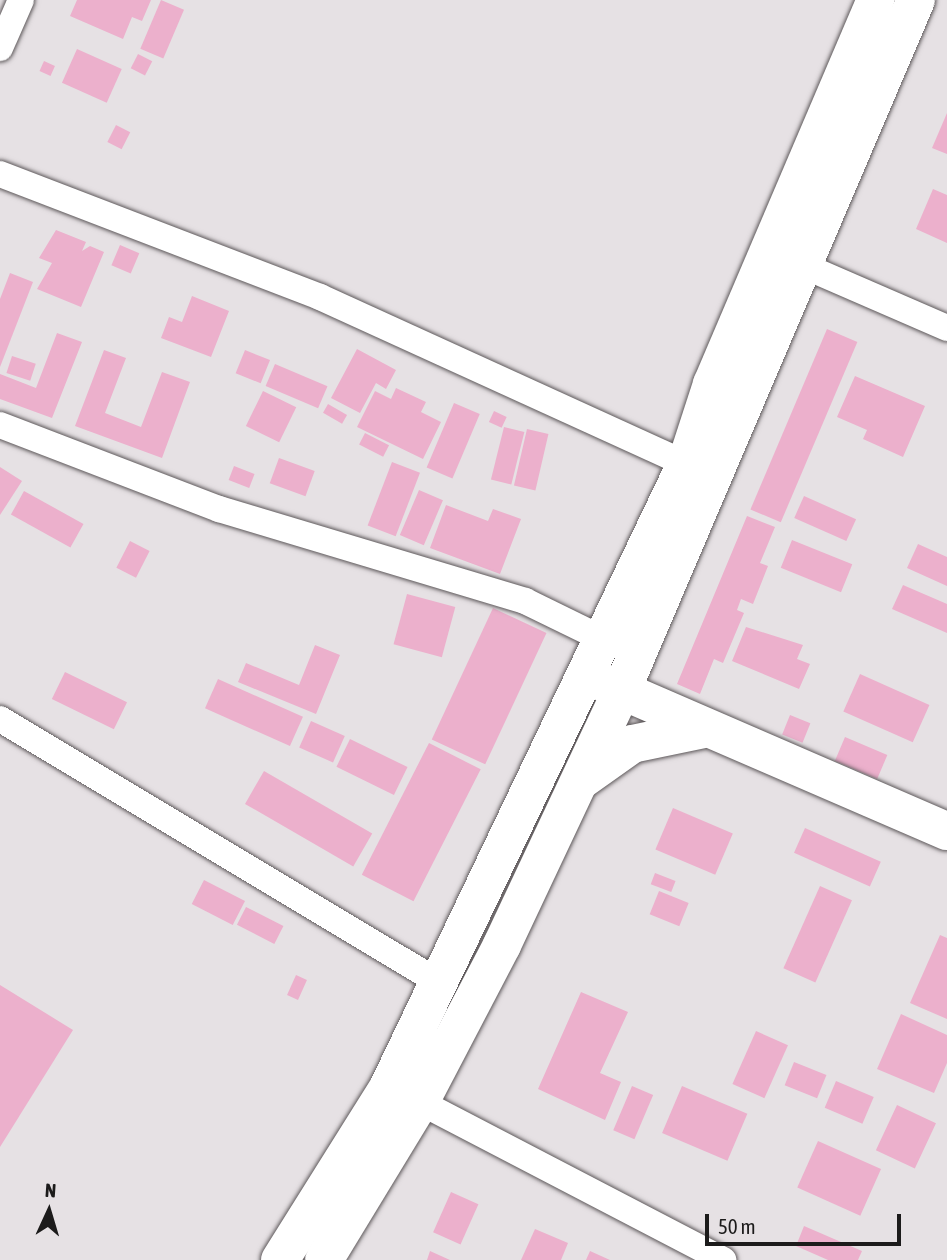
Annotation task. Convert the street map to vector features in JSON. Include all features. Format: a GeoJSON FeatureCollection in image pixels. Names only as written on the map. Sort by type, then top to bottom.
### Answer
{"type":"FeatureCollection","features":[{"type":"Feature","properties":{"kind":"main road"},"geometry":{"type":"LineString","coordinates":[[280,1260],[388,1088],[686,464],[712,384],[876,0]]}},
{"type":"Feature","properties":{"kind":"main road"},"geometry":{"type":"LineString","coordinates":[[324,1260],[420,1102],[502,945],[621,692],[916,0]]}},
{"type":"Feature","properties":{"kind":"main road"},"geometry":{"type":"LineString","coordinates":[[586,675],[705,729],[947,831]]}},
{"type":"Feature","properties":{"kind":"main road"},"geometry":{"type":"LineString","coordinates":[[576,784],[632,744],[705,729]]}},
{"type":"Feature","properties":{"kind":"street"},"geometry":{"type":"LineString","coordinates":[[0,48],[21,0]]}},
{"type":"Feature","properties":{"kind":"street"},"geometry":{"type":"LineString","coordinates":[[0,174],[320,296],[686,464]]}},
{"type":"Feature","properties":{"kind":"street"},"geometry":{"type":"LineString","coordinates":[[802,265],[947,327]]}},
{"type":"Feature","properties":{"kind":"street"},"geometry":{"type":"LineString","coordinates":[[0,425],[245,518],[525,601],[603,639]]}},
{"type":"Feature","properties":{"kind":"street"},"geometry":{"type":"LineString","coordinates":[[0,719],[440,983]]}},
{"type":"Feature","properties":{"kind":"street"},"geometry":{"type":"LineString","coordinates":[[420,1102],[723,1260]]}},
{"type":"Feature","properties":{"kind":"building"},"geometry":{"type":"Polygon","coordinates":[[[77,0],[151,0],[142,21],[132,17],[123,39],[70,16],[77,0]]]}},
{"type":"Feature","properties":{"kind":"building"},"geometry":{"type":"Polygon","coordinates":[[[161,0],[184,10],[163,59],[140,49],[161,0]]]}},
{"type":"Feature","properties":{"kind":"building"},"geometry":{"type":"Polygon","coordinates":[[[77,49],[122,69],[107,103],[62,83],[77,49]]]}},
{"type":"Feature","properties":{"kind":"building"},"geometry":{"type":"Polygon","coordinates":[[[138,54],[152,61],[145,76],[131,68],[138,54]]]}},
{"type":"Feature","properties":{"kind":"building"},"geometry":{"type":"Polygon","coordinates":[[[44,61],[55,66],[50,76],[40,71],[44,61]]]}},
{"type":"Feature","properties":{"kind":"building"},"geometry":{"type":"Polygon","coordinates":[[[947,113],[947,154],[932,148],[947,113]]]}},
{"type":"Feature","properties":{"kind":"building"},"geometry":{"type":"Polygon","coordinates":[[[116,125],[130,132],[122,149],[107,142],[116,125]]]}},
{"type":"Feature","properties":{"kind":"building"},"geometry":{"type":"Polygon","coordinates":[[[933,189],[947,195],[947,243],[916,229],[933,189]]]}},
{"type":"Feature","properties":{"kind":"building"},"geometry":{"type":"Polygon","coordinates":[[[56,230],[86,242],[82,251],[90,246],[104,252],[81,307],[37,289],[52,263],[39,258],[56,230]]]}},
{"type":"Feature","properties":{"kind":"building"},"geometry":{"type":"Polygon","coordinates":[[[120,245],[139,253],[131,273],[111,265],[120,245]]]}},
{"type":"Feature","properties":{"kind":"building"},"geometry":{"type":"Polygon","coordinates":[[[10,273],[33,282],[0,367],[0,299],[10,273]]]}},
{"type":"Feature","properties":{"kind":"building"},"geometry":{"type":"Polygon","coordinates":[[[192,296],[229,311],[211,357],[161,338],[169,317],[182,322],[192,296]]]}},
{"type":"Feature","properties":{"kind":"building"},"geometry":{"type":"Polygon","coordinates":[[[827,329],[857,342],[781,522],[750,509],[827,329]]]}},
{"type":"Feature","properties":{"kind":"building"},"geometry":{"type":"Polygon","coordinates":[[[57,333],[82,342],[52,418],[0,399],[0,374],[36,388],[57,333]]]}},
{"type":"Feature","properties":{"kind":"building"},"geometry":{"type":"Polygon","coordinates":[[[357,349],[396,370],[386,389],[376,383],[360,413],[331,398],[357,349]]]}},
{"type":"Feature","properties":{"kind":"building"},"geometry":{"type":"Polygon","coordinates":[[[104,350],[126,358],[105,413],[141,427],[162,372],[190,382],[162,458],[75,426],[104,350]]]}},
{"type":"Feature","properties":{"kind":"building"},"geometry":{"type":"Polygon","coordinates":[[[245,350],[270,360],[261,383],[236,373],[245,350]]]}},
{"type":"Feature","properties":{"kind":"building"},"geometry":{"type":"Polygon","coordinates":[[[12,356],[36,364],[30,381],[6,373],[12,356]]]}},
{"type":"Feature","properties":{"kind":"building"},"geometry":{"type":"Polygon","coordinates":[[[275,364],[327,386],[318,408],[266,386],[275,364]]]}},
{"type":"Feature","properties":{"kind":"building"},"geometry":{"type":"Polygon","coordinates":[[[855,376],[925,406],[903,457],[863,439],[867,430],[837,417],[855,376]]]}},
{"type":"Feature","properties":{"kind":"building"},"geometry":{"type":"Polygon","coordinates":[[[396,388],[426,402],[421,412],[441,422],[423,459],[357,427],[375,391],[391,399],[396,388]]]}},
{"type":"Feature","properties":{"kind":"building"},"geometry":{"type":"Polygon","coordinates":[[[263,391],[296,407],[279,442],[246,426],[263,391]]]}},
{"type":"Feature","properties":{"kind":"building"},"geometry":{"type":"Polygon","coordinates":[[[454,403],[480,414],[452,478],[427,467],[454,403]]]}},
{"type":"Feature","properties":{"kind":"building"},"geometry":{"type":"Polygon","coordinates":[[[328,404],[347,415],[342,424],[323,413],[328,404]]]}},
{"type":"Feature","properties":{"kind":"building"},"geometry":{"type":"Polygon","coordinates":[[[494,411],[507,417],[502,428],[489,422],[494,411]]]}},
{"type":"Feature","properties":{"kind":"building"},"geometry":{"type":"Polygon","coordinates":[[[504,427],[524,432],[511,484],[491,479],[504,427]]]}},
{"type":"Feature","properties":{"kind":"building"},"geometry":{"type":"Polygon","coordinates":[[[527,429],[548,434],[535,490],[514,486],[527,429]]]}},
{"type":"Feature","properties":{"kind":"building"},"geometry":{"type":"Polygon","coordinates":[[[365,433],[389,445],[383,457],[359,445],[365,433]]]}},
{"type":"Feature","properties":{"kind":"building"},"geometry":{"type":"Polygon","coordinates":[[[279,458],[315,471],[305,496],[270,483],[279,458]]]}},
{"type":"Feature","properties":{"kind":"building"},"geometry":{"type":"Polygon","coordinates":[[[392,462],[420,473],[396,536],[368,525],[392,462]]]}},
{"type":"Feature","properties":{"kind":"building"},"geometry":{"type":"Polygon","coordinates":[[[234,466],[255,474],[249,488],[229,480],[234,466]]]}},
{"type":"Feature","properties":{"kind":"building"},"geometry":{"type":"Polygon","coordinates":[[[0,467],[22,481],[0,515],[0,467]]]}},
{"type":"Feature","properties":{"kind":"building"},"geometry":{"type":"Polygon","coordinates":[[[419,490],[443,500],[424,545],[400,535],[419,490]]]}},
{"type":"Feature","properties":{"kind":"building"},"geometry":{"type":"Polygon","coordinates":[[[24,491],[83,524],[70,548],[11,515],[24,491]]]}},
{"type":"Feature","properties":{"kind":"building"},"geometry":{"type":"Polygon","coordinates":[[[804,496],[856,519],[846,541],[794,518],[804,496]]]}},
{"type":"Feature","properties":{"kind":"building"},"geometry":{"type":"Polygon","coordinates":[[[446,505],[488,521],[493,509],[521,519],[500,574],[430,548],[446,505]]]}},
{"type":"Feature","properties":{"kind":"building"},"geometry":{"type":"Polygon","coordinates":[[[747,516],[775,527],[760,563],[768,566],[753,604],[741,599],[737,610],[744,613],[723,663],[714,659],[700,694],[677,684],[747,516]]]}},
{"type":"Feature","properties":{"kind":"building"},"geometry":{"type":"Polygon","coordinates":[[[792,540],[852,564],[841,592],[781,568],[792,540]]]}},
{"type":"Feature","properties":{"kind":"building"},"geometry":{"type":"Polygon","coordinates":[[[130,541],[150,551],[136,578],[116,568],[130,541]]]}},
{"type":"Feature","properties":{"kind":"building"},"geometry":{"type":"Polygon","coordinates":[[[918,544],[947,557],[947,586],[907,568],[918,544]]]}},
{"type":"Feature","properties":{"kind":"building"},"geometry":{"type":"Polygon","coordinates":[[[903,585],[947,604],[947,633],[892,609],[903,585]]]}},
{"type":"Feature","properties":{"kind":"building"},"geometry":{"type":"Polygon","coordinates":[[[407,594],[455,607],[442,657],[394,644],[407,594]]]}},
{"type":"Feature","properties":{"kind":"building"},"geometry":{"type":"Polygon","coordinates":[[[493,608],[546,633],[485,764],[432,739],[493,608]]]}},
{"type":"Feature","properties":{"kind":"building"},"geometry":{"type":"Polygon","coordinates":[[[746,627],[803,645],[797,659],[810,664],[799,689],[732,661],[746,627]]]}},
{"type":"Feature","properties":{"kind":"building"},"geometry":{"type":"Polygon","coordinates":[[[315,645],[340,655],[316,714],[238,682],[246,663],[299,685],[315,645]]]}},
{"type":"Feature","properties":{"kind":"building"},"geometry":{"type":"Polygon","coordinates":[[[65,672],[127,702],[114,729],[52,699],[65,672]]]}},
{"type":"Feature","properties":{"kind":"building"},"geometry":{"type":"Polygon","coordinates":[[[860,674],[929,705],[913,742],[843,711],[860,674]]]}},
{"type":"Feature","properties":{"kind":"building"},"geometry":{"type":"Polygon","coordinates":[[[218,679],[303,717],[290,746],[205,708],[218,679]]]}},
{"type":"Feature","properties":{"kind":"building"},"geometry":{"type":"Polygon","coordinates":[[[790,715],[810,723],[803,743],[782,734],[790,715]]]}},
{"type":"Feature","properties":{"kind":"building"},"geometry":{"type":"Polygon","coordinates":[[[311,721],[345,736],[333,763],[299,747],[311,721]]]}},
{"type":"Feature","properties":{"kind":"building"},"geometry":{"type":"Polygon","coordinates":[[[845,737],[887,755],[877,779],[835,761],[845,737]]]}},
{"type":"Feature","properties":{"kind":"building"},"geometry":{"type":"Polygon","coordinates":[[[350,739],[408,767],[394,795],[336,767],[350,739]]]}},
{"type":"Feature","properties":{"kind":"building"},"geometry":{"type":"Polygon","coordinates":[[[429,743],[481,769],[413,901],[362,875],[429,743]]]}},
{"type":"Feature","properties":{"kind":"building"},"geometry":{"type":"Polygon","coordinates":[[[264,771],[372,834],[353,866],[245,804],[264,771]]]}},
{"type":"Feature","properties":{"kind":"building"},"geometry":{"type":"Polygon","coordinates":[[[673,808],[733,833],[715,875],[655,849],[673,808]]]}},
{"type":"Feature","properties":{"kind":"building"},"geometry":{"type":"Polygon","coordinates":[[[805,828],[881,862],[870,886],[794,853],[805,828]]]}},
{"type":"Feature","properties":{"kind":"building"},"geometry":{"type":"Polygon","coordinates":[[[655,873],[676,881],[671,892],[651,884],[655,873]]]}},
{"type":"Feature","properties":{"kind":"building"},"geometry":{"type":"Polygon","coordinates":[[[204,880],[245,901],[233,925],[192,904],[204,880]]]}},
{"type":"Feature","properties":{"kind":"building"},"geometry":{"type":"Polygon","coordinates":[[[820,886],[852,900],[815,982],[783,968],[820,886]]]}},
{"type":"Feature","properties":{"kind":"building"},"geometry":{"type":"Polygon","coordinates":[[[659,891],[689,903],[679,926],[650,914],[659,891]]]}},
{"type":"Feature","properties":{"kind":"building"},"geometry":{"type":"Polygon","coordinates":[[[246,907],[283,926],[274,944],[237,925],[246,907]]]}},
{"type":"Feature","properties":{"kind":"building"},"geometry":{"type":"Polygon","coordinates":[[[940,935],[947,938],[947,1019],[910,1003],[940,935]]]}},
{"type":"Feature","properties":{"kind":"building"},"geometry":{"type":"Polygon","coordinates":[[[296,975],[307,980],[298,1000],[287,995],[296,975]]]}},
{"type":"Feature","properties":{"kind":"building"},"geometry":{"type":"Polygon","coordinates":[[[0,985],[73,1030],[0,1147],[0,985]]]}},
{"type":"Feature","properties":{"kind":"building"},"geometry":{"type":"Polygon","coordinates":[[[581,992],[628,1012],[600,1073],[621,1082],[605,1120],[538,1089],[581,992]]]}},
{"type":"Feature","properties":{"kind":"building"},"geometry":{"type":"Polygon","coordinates":[[[901,1014],[947,1035],[947,1063],[934,1093],[877,1069],[901,1014]]]}},
{"type":"Feature","properties":{"kind":"building"},"geometry":{"type":"Polygon","coordinates":[[[756,1031],[788,1045],[764,1098],[732,1084],[756,1031]]]}},
{"type":"Feature","properties":{"kind":"building"},"geometry":{"type":"Polygon","coordinates":[[[794,1062],[826,1075],[817,1098],[785,1085],[794,1062]]]}},
{"type":"Feature","properties":{"kind":"building"},"geometry":{"type":"Polygon","coordinates":[[[836,1081],[874,1097],[862,1124],[825,1108],[836,1081]]]}},
{"type":"Feature","properties":{"kind":"building"},"geometry":{"type":"Polygon","coordinates":[[[632,1086],[653,1095],[634,1139],[613,1130],[632,1086]]]}},
{"type":"Feature","properties":{"kind":"building"},"geometry":{"type":"Polygon","coordinates":[[[682,1086],[747,1114],[727,1161],[662,1133],[682,1086]]]}},
{"type":"Feature","properties":{"kind":"building"},"geometry":{"type":"Polygon","coordinates":[[[897,1105],[936,1123],[915,1168],[876,1150],[897,1105]]]}},
{"type":"Feature","properties":{"kind":"building"},"geometry":{"type":"Polygon","coordinates":[[[818,1141],[881,1169],[860,1216],[797,1188],[818,1141]]]}},
{"type":"Feature","properties":{"kind":"building"},"geometry":{"type":"Polygon","coordinates":[[[451,1192],[478,1204],[461,1244],[433,1232],[451,1192]]]}},
{"type":"Feature","properties":{"kind":"building"},"geometry":{"type":"Polygon","coordinates":[[[804,1226],[862,1251],[858,1260],[828,1260],[796,1246],[804,1226]]]}},
{"type":"Feature","properties":{"kind":"building"},"geometry":{"type":"Polygon","coordinates":[[[535,1229],[568,1243],[561,1260],[521,1260],[535,1229]]]}},
{"type":"Feature","properties":{"kind":"building"},"geometry":{"type":"Polygon","coordinates":[[[430,1251],[450,1260],[427,1260],[430,1251]]]}},
{"type":"Feature","properties":{"kind":"building"},"geometry":{"type":"Polygon","coordinates":[[[590,1251],[610,1260],[586,1260],[590,1251]]]}}]}
